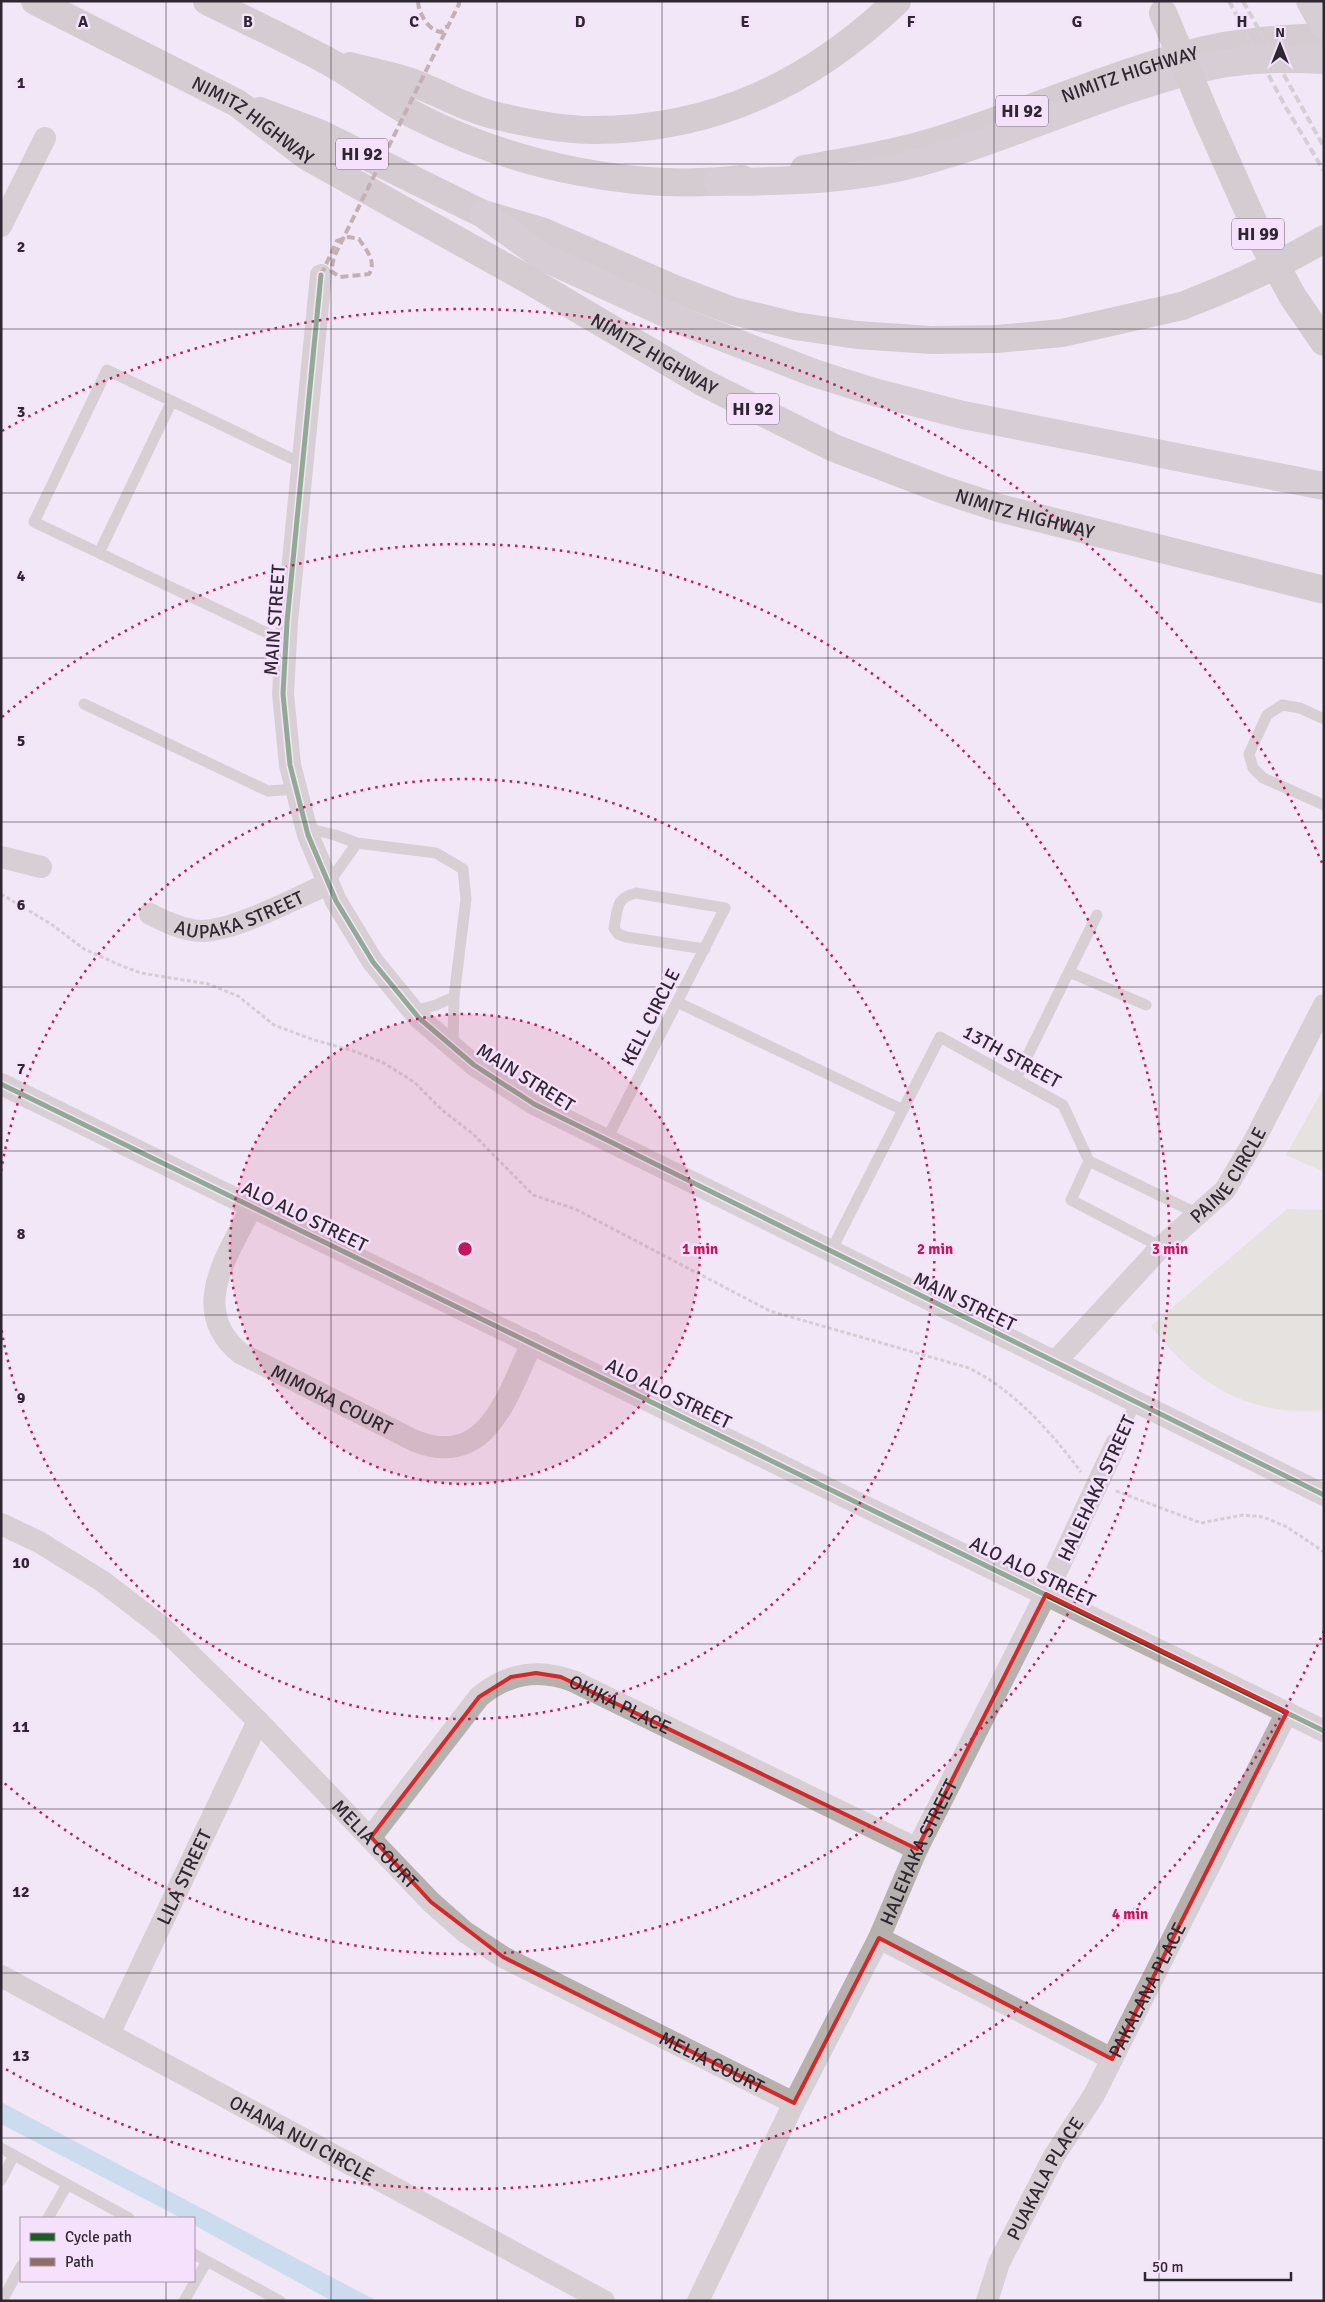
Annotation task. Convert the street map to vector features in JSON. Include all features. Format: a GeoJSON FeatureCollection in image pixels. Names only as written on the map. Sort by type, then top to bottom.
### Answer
{"type":"FeatureCollection","features":[{"type":"Feature","properties":{"kind":"highway"},"geometry":{"type":"LineString","coordinates":[[718,182],[803,181],[870,174],[917,163],[1160,80],[1212,66],[1254,60],[1324,60]]}},
{"type":"Feature","properties":{"kind":"highway"},"geometry":{"type":"LineString","coordinates":[[483,214],[543,257],[691,325],[814,373],[874,392],[963,415],[1323,485]]}},
{"type":"Feature","properties":{"kind":"main road","name":"NIMITZ HIGHWAY"},"geometry":{"type":"LineString","coordinates":[[35,1],[237,103],[308,157],[527,279],[702,382],[834,448],[941,489],[999,508],[1324,590]]}},
{"type":"Feature","properties":{"kind":"main road","name":"NIMITZ HIGHWAY"},"geometry":{"type":"LineString","coordinates":[[207,1],[324,59],[423,120],[474,141],[533,161],[608,176],[657,182],[718,182],[835,164],[944,138],[1115,77],[1201,51],[1243,44],[1324,38]]}},
{"type":"Feature","properties":{"kind":"main road"},"geometry":{"type":"LineString","coordinates":[[324,59],[408,81],[490,114],[539,124],[594,130],[651,126],[702,117],[749,102],[790,82],[831,57],[872,25],[897,1]]}},
{"type":"Feature","properties":{"kind":"main road","name":"HI 99"},"geometry":{"type":"LineString","coordinates":[[1161,7],[1259,235],[1293,297],[1324,342]]}},
{"type":"Feature","properties":{"kind":"main road","name":"HI 92"},"geometry":{"type":"LineString","coordinates":[[237,103],[319,133],[483,214]]}},
{"type":"Feature","properties":{"kind":"main road"},"geometry":{"type":"LineString","coordinates":[[483,214],[544,232],[675,289],[733,311],[795,326],[857,335],[931,340],[997,339],[1062,333],[1182,306],[1246,281],[1286,262],[1324,239]]}},
{"type":"Feature","properties":{"kind":"street"},"geometry":{"type":"LineString","coordinates":[[1,226],[45,138]]}},
{"type":"Feature","properties":{"kind":"street","name":"MAIN STREET"},"geometry":{"type":"LineString","coordinates":[[321,275],[286,642],[283,694],[290,765],[306,828],[336,901],[373,962],[414,1011],[453,1047],[474,1065],[534,1104],[1324,1495]]}},
{"type":"Feature","properties":{"kind":"street"},"geometry":{"type":"LineString","coordinates":[[1,857],[41,868]]}},
{"type":"Feature","properties":{"kind":"street","name":"AUPAKA STREET"},"geometry":{"type":"LineString","coordinates":[[150,914],[177,927],[211,930],[234,925],[328,884]]}},
{"type":"Feature","properties":{"kind":"street","name":"PAINE CIRCLE"},"geometry":{"type":"LineString","coordinates":[[1056,1362],[1162,1247],[1225,1190],[1254,1141],[1324,1005]]}},
{"type":"Feature","properties":{"kind":"street","name":"ALO ALO STREET"},"geometry":{"type":"LineString","coordinates":[[1,1084],[1324,1731]]}},
{"type":"Feature","properties":{"kind":"street","name":"MIMOKA COURT"},"geometry":{"type":"LineString","coordinates":[[252,1206],[215,1288],[215,1316],[227,1340],[240,1353],[407,1436],[424,1444],[443,1447],[462,1444],[480,1436],[498,1415],[532,1343]]}},
{"type":"Feature","properties":{"kind":"street","name":"HALEHAKA STREET"},"geometry":{"type":"LineString","coordinates":[[698,2301],[794,2103],[879,1938],[917,1849],[1046,1594],[1116,1444]]}},
{"type":"Feature","properties":{"kind":"street","name":"MELIA COURT"},"geometry":{"type":"LineString","coordinates":[[1,1524],[39,1542],[117,1592],[162,1627],[258,1721],[371,1837],[431,1902],[465,1932],[503,1957],[794,2103]]}},
{"type":"Feature","properties":{"kind":"street","name":"OKIKA PLACE"},"geometry":{"type":"LineString","coordinates":[[371,1837],[479,1696],[511,1677],[536,1673],[549,1674],[573,1681],[917,1849]]}},
{"type":"Feature","properties":{"kind":"street","name":"PAKALANA PLACE"},"geometry":{"type":"LineString","coordinates":[[879,1938],[1112,2059],[1287,1712]]}},
{"type":"Feature","properties":{"kind":"street","name":"LILA STREET"},"geometry":{"type":"LineString","coordinates":[[109,2034],[258,1721]]}},
{"type":"Feature","properties":{"kind":"street","name":"OHANA NUI CIRCLE"},"geometry":{"type":"LineString","coordinates":[[1,1976],[604,2301]]}},
{"type":"Feature","properties":{"kind":"street","name":"PUAKALA PLACE"},"geometry":{"type":"LineString","coordinates":[[987,2301],[999,2263],[1054,2156],[1094,2095],[1112,2059]]}},
{"type":"Feature","properties":{"kind":"lane"},"geometry":{"type":"LineString","coordinates":[[286,642],[34,522],[107,370],[303,464]]}},
{"type":"Feature","properties":{"kind":"lane"},"geometry":{"type":"LineString","coordinates":[[99,553],[172,401]]}},
{"type":"Feature","properties":{"kind":"lane"},"geometry":{"type":"LineString","coordinates":[[84,704],[268,791],[296,789]]}},
{"type":"Feature","properties":{"kind":"lane"},"geometry":{"type":"LineString","coordinates":[[1324,719],[1300,708],[1282,705],[1267,715],[1249,754],[1252,768],[1263,778],[1324,806]]}},
{"type":"Feature","properties":{"kind":"lane"},"geometry":{"type":"LineString","coordinates":[[306,828],[357,843],[436,852],[463,870],[466,899],[454,997],[453,1047]]}},
{"type":"Feature","properties":{"kind":"lane"},"geometry":{"type":"LineString","coordinates":[[328,884],[357,843]]}},
{"type":"Feature","properties":{"kind":"lane","name":"KELL CIRCLE"},"geometry":{"type":"LineString","coordinates":[[606,1141],[725,908],[636,893],[626,896],[619,901],[614,928],[618,934],[626,937],[704,949]]}},
{"type":"Feature","properties":{"kind":"lane"},"geometry":{"type":"LineString","coordinates":[[1016,1079],[1097,915]]}},
{"type":"Feature","properties":{"kind":"lane"},"geometry":{"type":"LineString","coordinates":[[1069,972],[1146,1005]]}},
{"type":"Feature","properties":{"kind":"lane"},"geometry":{"type":"LineString","coordinates":[[414,1011],[436,1005],[454,997]]}},
{"type":"Feature","properties":{"kind":"lane"},"geometry":{"type":"LineString","coordinates":[[677,1002],[903,1110],[831,1251]]}},
{"type":"Feature","properties":{"kind":"lane","name":"13TH STREET"},"geometry":{"type":"LineString","coordinates":[[903,1110],[940,1037],[1063,1105],[1089,1161]]}},
{"type":"Feature","properties":{"kind":"lane"},"geometry":{"type":"LineString","coordinates":[[1162,1247],[1071,1200],[1089,1161],[1198,1214]]}},
{"type":"Feature","properties":{"kind":"lane","name":"HALEHAKA STREET"},"geometry":{"type":"LineString","coordinates":[[1116,1444],[1136,1402]]}},
{"type":"Feature","properties":{"kind":"lane"},"geometry":{"type":"LineString","coordinates":[[1,2148],[127,2217]]}},
{"type":"Feature","properties":{"kind":"lane"},"geometry":{"type":"LineString","coordinates":[[1,2180],[14,2155]]}},
{"type":"Feature","properties":{"kind":"lane"},"geometry":{"type":"LineString","coordinates":[[49,2217],[67,2185]]}},
{"type":"Feature","properties":{"kind":"lane"},"geometry":{"type":"LineString","coordinates":[[195,2255],[280,2301]]}},
{"type":"Feature","properties":{"kind":"lane"},"geometry":{"type":"LineString","coordinates":[[195,2281],[206,2261]]}},
{"type":"Feature","properties":{"kind":"lane"},"geometry":{"type":"LineString","coordinates":[[2,2301],[20,2268]]}},
{"type":"Feature","properties":{"kind":"lane"},"geometry":{"type":"LineString","coordinates":[[184,2301],[194,2282]]}},
{"type":"Feature","properties":{"kind":"path"},"geometry":{"type":"LineString","coordinates":[[1,894],[51,924],[84,949],[122,966],[141,973],[208,984],[238,996],[274,1025],[314,1040],[351,1050],[384,1063],[414,1082],[442,1110],[473,1134],[533,1195],[575,1208],[770,1311],[969,1368],[988,1377],[1032,1414],[1088,1480],[1098,1485],[1124,1492],[1201,1523],[1243,1515],[1263,1517],[1287,1528],[1324,1552]]}},
{"type":"Feature","properties":{"kind":"highlighted area"},"geometry":{"type":"Polygon","coordinates":[[[1046,1594],[1287,1712],[1112,2059],[879,1938],[794,2103],[503,1957],[431,1902],[371,1837],[479,1697],[511,1677],[536,1673],[561,1677],[917,1849],[1046,1594]]]}},
{"type":"Feature","properties":{"kind":"green space"},"geometry":{"type":"Polygon","coordinates":[[[1324,1087],[1324,1172],[1286,1155],[1324,1087]]]}},
{"type":"Feature","properties":{"kind":"green space"},"geometry":{"type":"Polygon","coordinates":[[[1287,1209],[1324,1210],[1324,1410],[1297,1411],[1272,1408],[1248,1402],[1226,1392],[1205,1380],[1185,1364],[1151,1326],[1287,1209]]]}},
{"type":"Feature","properties":{"kind":"water"},"geometry":{"type":"Polygon","coordinates":[[[1,2102],[377,2301],[332,2301],[195,2226],[195,2217],[179,2217],[1,2124],[1,2102]]]}},
{"type":"Feature","properties":{"kind":"railway"},"geometry":{"type":"LineString","coordinates":[[1229,1],[1285,106],[1324,171]]}},
{"type":"Feature","properties":{"kind":"railway"},"geometry":{"type":"LineString","coordinates":[[1243,1],[1324,147]]}},
{"type":"Feature","properties":{"kind":"marked path"},"geometry":{"type":"LineString","coordinates":[[418,1],[422,16],[428,25],[441,32],[447,26]]}},
{"type":"Feature","properties":{"kind":"marked path"},"geometry":{"type":"LineString","coordinates":[[321,275],[337,241],[349,237],[359,239],[367,251],[372,265],[369,274],[340,277],[331,271],[334,257],[459,4],[459,1]]}},
{"type":"Feature","properties":{"kind":"cycle path"},"geometry":{"type":"LineString","coordinates":[[321,275],[287,622],[283,694],[290,765],[308,835],[336,901],[373,962],[419,1018],[474,1065],[534,1104],[1324,1495]]}},
{"type":"Feature","properties":{"kind":"cycle path"},"geometry":{"type":"LineString","coordinates":[[1,1084],[1324,1731]]}}]}
